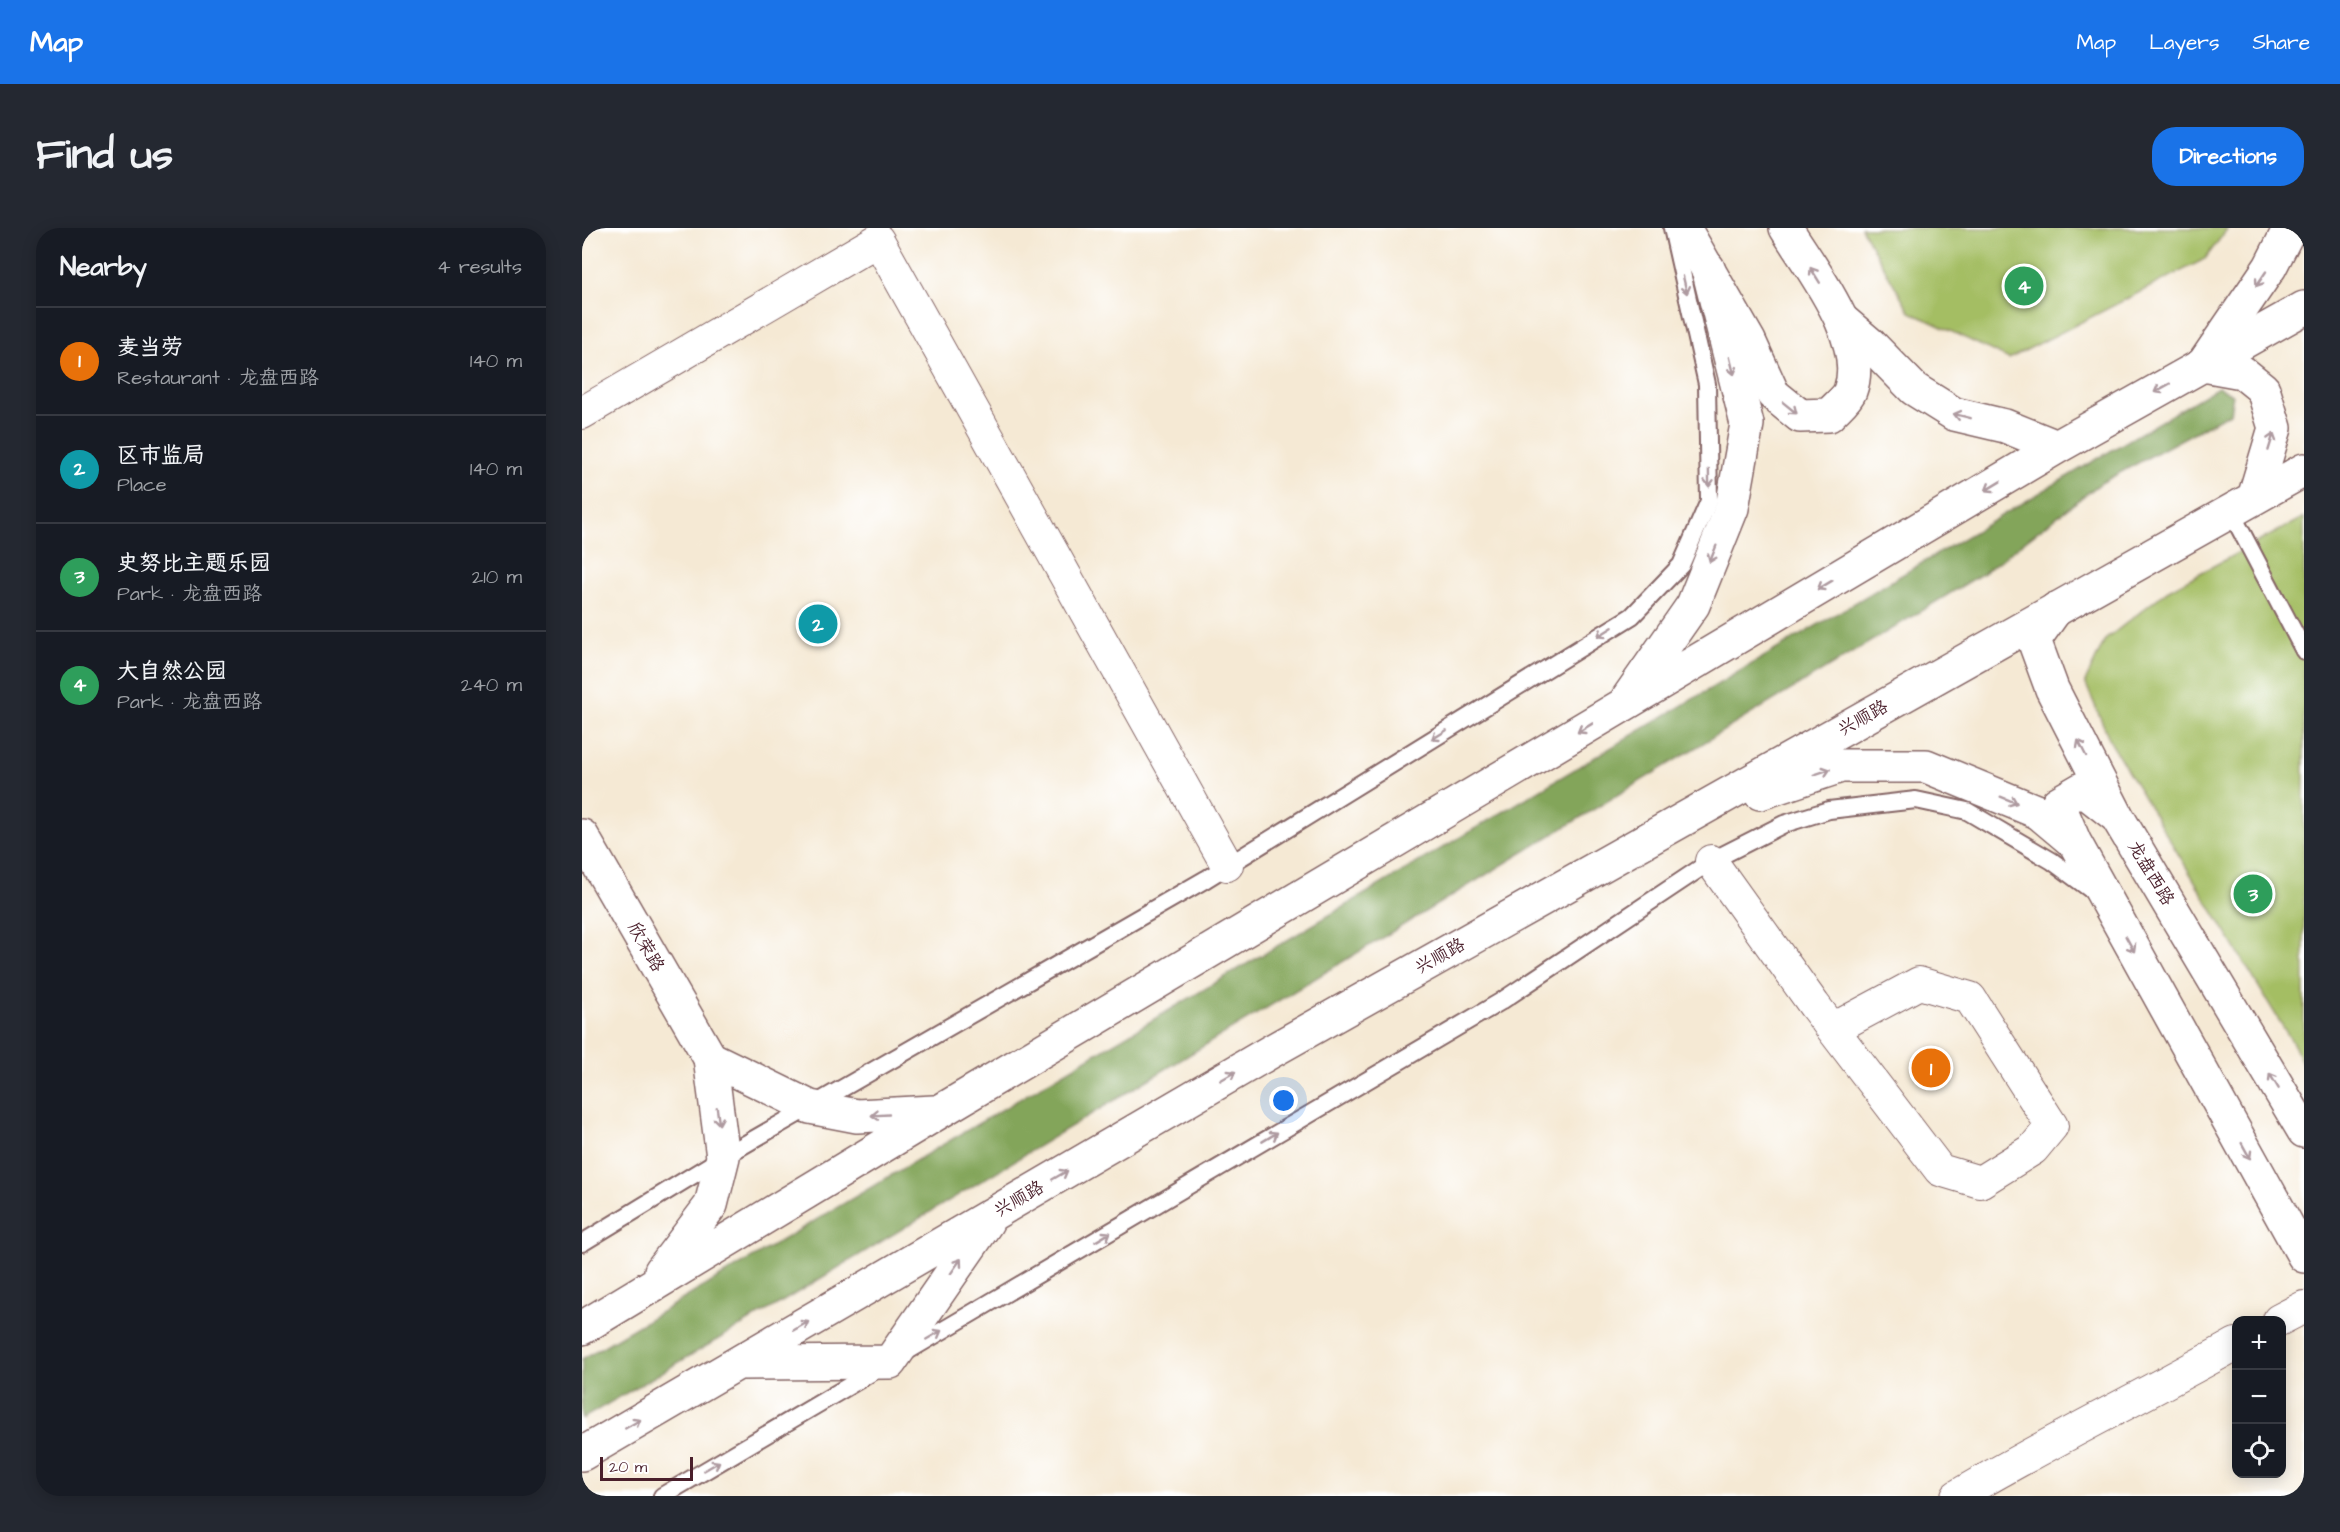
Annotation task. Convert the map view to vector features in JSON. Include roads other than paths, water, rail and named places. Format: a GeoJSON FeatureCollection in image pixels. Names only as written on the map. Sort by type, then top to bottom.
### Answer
{"type":"FeatureCollection","features":[{"type":"Feature","properties":{"kind":"main road"},"geometry":{"type":"LineString","coordinates":[[1684,228],[1749,341],[1773,394],[1800,416],[1829,415],[1850,392],[1855,362],[1844,321]]}},
{"type":"Feature","properties":{"kind":"main road"},"geometry":{"type":"LineString","coordinates":[[1786,228],[1844,321],[1914,389],[1954,414],[2005,426],[2057,447]]}},
{"type":"Feature","properties":{"kind":"main road"},"geometry":{"type":"LineString","coordinates":[[2203,365],[2270,267],[2290,228]]}},
{"type":"Feature","properties":{"kind":"main road"},"geometry":{"type":"LineString","coordinates":[[1623,706],[1693,605],[1732,508],[1747,424],[1708,268]]}},
{"type":"Feature","properties":{"kind":"main road"},"geometry":{"type":"LineString","coordinates":[[582,1328],[939,1112],[2057,447],[2304,308]]}},
{"type":"Feature","properties":{"kind":"main road"},"geometry":{"type":"LineString","coordinates":[[2203,365],[2242,372],[2263,389],[2275,428],[2242,505]]}},
{"type":"Feature","properties":{"kind":"main road","name":"兴顺路"},"geometry":{"type":"LineString","coordinates":[[582,1454],[1270,1052],[2304,470]]}},
{"type":"Feature","properties":{"kind":"main road","name":"龙盘西路"},"geometry":{"type":"LineString","coordinates":[[2056,609],[2034,640],[2052,688],[2118,818],[2304,1131]]}},
{"type":"Feature","properties":{"kind":"main road"},"geometry":{"type":"LineString","coordinates":[[1687,818],[1841,766],[1926,766],[2038,812],[2075,843]]}},
{"type":"Feature","properties":{"kind":"main road"},"geometry":{"type":"LineString","coordinates":[[2118,818],[2082,789],[2058,803],[2075,843],[2107,902],[2304,1256]]}},
{"type":"Feature","properties":{"kind":"main road","name":"欣荣路"},"geometry":{"type":"LineString","coordinates":[[582,836],[710,1058]]}},
{"type":"Feature","properties":{"kind":"main road"},"geometry":{"type":"LineString","coordinates":[[710,1058],[810,1107],[857,1116],[939,1112]]}},
{"type":"Feature","properties":{"kind":"main road"},"geometry":{"type":"LineString","coordinates":[[650,1287],[711,1205],[723,1157],[710,1058]]}},
{"type":"Feature","properties":{"kind":"main road"},"geometry":{"type":"LineString","coordinates":[[738,1363],[890,1362],[993,1214]]}},
{"type":"Feature","properties":{"kind":"street"},"geometry":{"type":"LineString","coordinates":[[582,412],[878,240],[1227,865]]}},
{"type":"Feature","properties":{"kind":"street"},"geometry":{"type":"LineString","coordinates":[[1711,861],[1833,1029],[1940,1170],[1980,1182],[2033,1149],[2052,1126],[1970,998],[1919,983],[1833,1029]]}},
{"type":"Feature","properties":{"kind":"street"},"geometry":{"type":"LineString","coordinates":[[2286,1316],[2304,1307]]}},
{"type":"Feature","properties":{"kind":"street"},"geometry":{"type":"LineString","coordinates":[[1957,1496],[2013,1462],[2232,1346]]}},
{"type":"Feature","properties":{"kind":"lane"},"geometry":{"type":"LineString","coordinates":[[582,1243],[723,1157],[1227,865],[1632,616],[1681,565],[1709,501],[1707,384],[1672,228]]}},
{"type":"Feature","properties":{"kind":"lane"},"geometry":{"type":"LineString","coordinates":[[2242,505],[2304,651]]}},
{"type":"Feature","properties":{"kind":"lane"},"geometry":{"type":"LineString","coordinates":[[662,1496],[1500,1002],[1711,861],[1785,824],[1829,810],[1916,800],[1967,811],[2052,861],[2107,902]]}},
{"type":"Feature","properties":{"kind":"place","name":"大自然公园"},"geometry":{"type":"Point","coordinates":[2024,286]}},
{"type":"Feature","properties":{"kind":"place","name":"区市监局"},"geometry":{"type":"Point","coordinates":[818,624]}},
{"type":"Feature","properties":{"kind":"place","name":"史努比主题乐园"},"geometry":{"type":"Point","coordinates":[2253,894]}},
{"type":"Feature","properties":{"kind":"place","name":"麦当劳"},"geometry":{"type":"Point","coordinates":[1931,1068]}}]}
